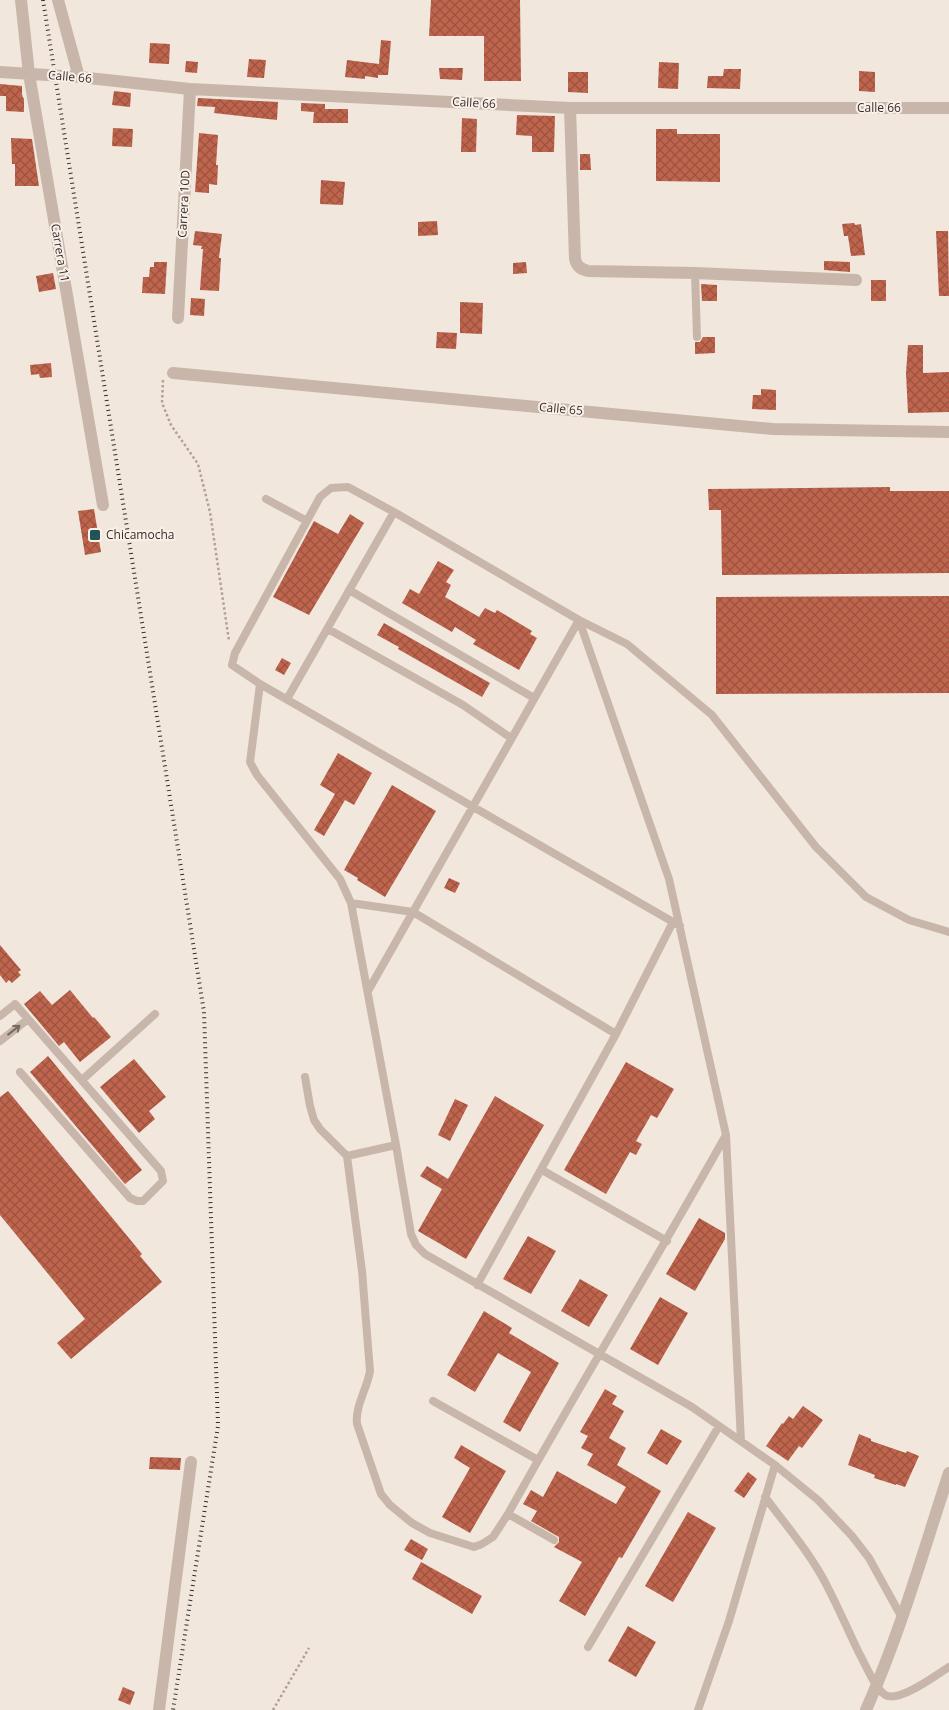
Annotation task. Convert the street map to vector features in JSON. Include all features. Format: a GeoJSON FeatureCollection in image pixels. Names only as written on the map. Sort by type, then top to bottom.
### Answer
{"type":"FeatureCollection","features":[{"type":"Feature","properties":{"kind":"street","name":"Carrera 11"},"geometry":{"type":"LineString","coordinates":[[21,0],[29,74],[103,505]]}},
{"type":"Feature","properties":{"kind":"street"},"geometry":{"type":"LineString","coordinates":[[58,0],[79,77]]}},
{"type":"Feature","properties":{"kind":"street","name":"Calle 66"},"geometry":{"type":"LineString","coordinates":[[0,72],[79,77],[190,90],[570,108],[949,108]]}},
{"type":"Feature","properties":{"kind":"street","name":"Carrera 10D"},"geometry":{"type":"LineString","coordinates":[[178,318],[190,90]]}},
{"type":"Feature","properties":{"kind":"street"},"geometry":{"type":"LineString","coordinates":[[570,108],[575,259],[576,265],[582,269],[588,271],[695,273],[856,280]]}},
{"type":"Feature","properties":{"kind":"street","name":"Calle 65"},"geometry":{"type":"LineString","coordinates":[[173,373],[773,429],[949,432]]}},
{"type":"Feature","properties":{"kind":"street"},"geometry":{"type":"LineString","coordinates":[[159,1710],[192,1462]]}},
{"type":"Feature","properties":{"kind":"street"},"geometry":{"type":"LineString","coordinates":[[866,1710],[877,1686],[949,1473]]}},
{"type":"Feature","properties":{"kind":"lane"},"geometry":{"type":"LineString","coordinates":[[695,273],[697,337]]}},
{"type":"Feature","properties":{"kind":"lane"},"geometry":{"type":"LineString","coordinates":[[676,924],[260,684],[232,665],[235,653],[320,497],[331,488],[348,487],[579,620],[627,644],[712,715],[816,847],[866,898],[909,920],[949,932]]}},
{"type":"Feature","properties":{"kind":"lane"},"geometry":{"type":"LineString","coordinates":[[266,499],[307,521]]}},
{"type":"Feature","properties":{"kind":"lane"},"geometry":{"type":"LineString","coordinates":[[287,699],[394,512]]}},
{"type":"Feature","properties":{"kind":"lane"},"geometry":{"type":"LineString","coordinates":[[349,590],[534,698]]}},
{"type":"Feature","properties":{"kind":"lane"},"geometry":{"type":"LineString","coordinates":[[368,991],[579,620]]}},
{"type":"Feature","properties":{"kind":"lane"},"geometry":{"type":"LineString","coordinates":[[579,620],[669,879],[676,924],[726,1135],[741,1441]]}},
{"type":"Feature","properties":{"kind":"lane"},"geometry":{"type":"LineString","coordinates":[[328,629],[463,706],[511,738]]}},
{"type":"Feature","properties":{"kind":"lane"},"geometry":{"type":"LineString","coordinates":[[260,684],[250,762],[257,775],[340,879],[351,903],[411,1234],[416,1245],[425,1254],[692,1407],[774,1465],[818,1500],[852,1536],[869,1558],[901,1616]]}},
{"type":"Feature","properties":{"kind":"lane"},"geometry":{"type":"LineString","coordinates":[[351,903],[413,912],[616,1034]]}},
{"type":"Feature","properties":{"kind":"lane"},"geometry":{"type":"LineString","coordinates":[[478,1285],[676,924]]}},
{"type":"Feature","properties":{"kind":"lane"},"geometry":{"type":"LineString","coordinates":[[0,1016],[15,1004],[161,1170],[163,1181],[143,1201],[130,1198],[20,1072]]}},
{"type":"Feature","properties":{"kind":"lane"},"geometry":{"type":"LineString","coordinates":[[82,1080],[155,1014]]}},
{"type":"Feature","properties":{"kind":"lane"},"geometry":{"type":"LineString","coordinates":[[0,1041],[28,1019]]}},
{"type":"Feature","properties":{"kind":"lane"},"geometry":{"type":"LineString","coordinates":[[305,1076],[314,1120],[320,1129],[348,1156],[362,1271],[370,1371],[368,1384],[356,1414],[356,1424],[381,1494],[390,1505],[412,1523],[430,1533],[474,1546],[482,1544],[493,1537],[508,1514],[599,1354],[667,1241],[726,1135]]}},
{"type":"Feature","properties":{"kind":"lane"},"geometry":{"type":"LineString","coordinates":[[348,1156],[396,1145]]}},
{"type":"Feature","properties":{"kind":"lane"},"geometry":{"type":"LineString","coordinates":[[542,1170],[667,1241]]}},
{"type":"Feature","properties":{"kind":"lane"},"geometry":{"type":"LineString","coordinates":[[433,1401],[538,1460]]}},
{"type":"Feature","properties":{"kind":"lane"},"geometry":{"type":"LineString","coordinates":[[588,1647],[719,1426]]}},
{"type":"Feature","properties":{"kind":"lane"},"geometry":{"type":"LineString","coordinates":[[698,1710],[732,1612],[774,1465]]}},
{"type":"Feature","properties":{"kind":"lane"},"geometry":{"type":"LineString","coordinates":[[766,1497],[810,1557],[826,1584],[877,1686],[883,1694],[889,1697],[896,1696],[916,1687],[949,1667]]}},
{"type":"Feature","properties":{"kind":"lane"},"geometry":{"type":"LineString","coordinates":[[508,1514],[554,1540]]}},
{"type":"Feature","properties":{"kind":"path"},"geometry":{"type":"LineString","coordinates":[[173,373],[165,375],[162,381],[162,403],[171,425],[198,464],[210,512],[232,665]]}},
{"type":"Feature","properties":{"kind":"path"},"geometry":{"type":"LineString","coordinates":[[273,1710],[309,1648]]}},
{"type":"Feature","properties":{"kind":"building"},"geometry":{"type":"Polygon","coordinates":[[[431,0],[520,0],[521,81],[484,81],[484,36],[429,36],[431,0]]]}},
{"type":"Feature","properties":{"kind":"building"},"geometry":{"type":"Polygon","coordinates":[[[381,40],[391,41],[388,75],[378,75],[378,78],[365,76],[365,79],[345,77],[347,60],[379,64],[381,40]]]}},
{"type":"Feature","properties":{"kind":"building"},"geometry":{"type":"Polygon","coordinates":[[[150,43],[170,44],[169,64],[149,63],[150,43]]]}},
{"type":"Feature","properties":{"kind":"building"},"geometry":{"type":"Polygon","coordinates":[[[249,59],[266,60],[264,78],[247,77],[249,59]]]}},
{"type":"Feature","properties":{"kind":"building"},"geometry":{"type":"Polygon","coordinates":[[[186,61],[198,62],[197,73],[185,72],[186,61]]]}},
{"type":"Feature","properties":{"kind":"building"},"geometry":{"type":"Polygon","coordinates":[[[659,62],[679,63],[678,89],[658,88],[659,62]]]}},
{"type":"Feature","properties":{"kind":"building"},"geometry":{"type":"Polygon","coordinates":[[[439,68],[463,68],[462,80],[440,79],[439,68]]]}},
{"type":"Feature","properties":{"kind":"building"},"geometry":{"type":"Polygon","coordinates":[[[724,69],[741,69],[740,89],[707,88],[708,76],[723,76],[724,69]]]}},
{"type":"Feature","properties":{"kind":"building"},"geometry":{"type":"Polygon","coordinates":[[[859,71],[875,72],[875,92],[859,91],[859,71]]]}},
{"type":"Feature","properties":{"kind":"building"},"geometry":{"type":"Polygon","coordinates":[[[568,72],[588,72],[588,93],[568,92],[568,72]]]}},
{"type":"Feature","properties":{"kind":"building"},"geometry":{"type":"Polygon","coordinates":[[[0,84],[22,86],[24,112],[6,111],[6,96],[0,96],[0,84]]]}},
{"type":"Feature","properties":{"kind":"building"},"geometry":{"type":"Polygon","coordinates":[[[114,91],[131,93],[130,107],[112,105],[114,91]]]}},
{"type":"Feature","properties":{"kind":"building"},"geometry":{"type":"Polygon","coordinates":[[[198,98],[278,102],[277,120],[214,113],[215,107],[197,106],[198,98]]]}},
{"type":"Feature","properties":{"kind":"building"},"geometry":{"type":"Polygon","coordinates":[[[301,103],[325,104],[325,109],[348,109],[348,123],[313,123],[314,112],[301,111],[301,103]]]}},
{"type":"Feature","properties":{"kind":"building"},"geometry":{"type":"Polygon","coordinates":[[[517,115],[555,116],[554,152],[532,152],[532,136],[516,135],[517,115]]]}},
{"type":"Feature","properties":{"kind":"building"},"geometry":{"type":"Polygon","coordinates":[[[462,118],[477,119],[476,152],[461,152],[462,118]]]}},
{"type":"Feature","properties":{"kind":"building"},"geometry":{"type":"Polygon","coordinates":[[[113,128],[133,129],[132,147],[112,146],[113,128]]]}},
{"type":"Feature","properties":{"kind":"building"},"geometry":{"type":"Polygon","coordinates":[[[656,129],[677,129],[677,134],[720,134],[720,182],[656,181],[656,129]]]}},
{"type":"Feature","properties":{"kind":"building"},"geometry":{"type":"Polygon","coordinates":[[[199,133],[218,135],[217,185],[209,184],[209,193],[195,192],[199,133]]]}},
{"type":"Feature","properties":{"kind":"building"},"geometry":{"type":"Polygon","coordinates":[[[11,138],[32,139],[39,186],[15,186],[15,164],[12,164],[11,138]]]}},
{"type":"Feature","properties":{"kind":"building"},"geometry":{"type":"Polygon","coordinates":[[[580,154],[590,154],[591,170],[580,170],[580,154]]]}},
{"type":"Feature","properties":{"kind":"building"},"geometry":{"type":"Polygon","coordinates":[[[321,180],[345,182],[343,205],[320,204],[321,180]]]}},
{"type":"Feature","properties":{"kind":"building"},"geometry":{"type":"Polygon","coordinates":[[[437,221],[438,235],[418,236],[418,222],[437,221]]]}},
{"type":"Feature","properties":{"kind":"building"},"geometry":{"type":"Polygon","coordinates":[[[854,223],[855,225],[861,224],[865,255],[851,256],[848,236],[844,236],[842,224],[854,223]]]}},
{"type":"Feature","properties":{"kind":"building"},"geometry":{"type":"Polygon","coordinates":[[[195,231],[222,234],[219,258],[221,258],[219,291],[200,290],[203,249],[201,249],[202,246],[193,245],[195,231]]]}},
{"type":"Feature","properties":{"kind":"building"},"geometry":{"type":"Polygon","coordinates":[[[936,231],[948,231],[949,296],[939,296],[936,231]]]}},
{"type":"Feature","properties":{"kind":"building"},"geometry":{"type":"Polygon","coordinates":[[[824,261],[850,262],[850,272],[824,270],[824,261]]]}},
{"type":"Feature","properties":{"kind":"building"},"geometry":{"type":"Polygon","coordinates":[[[154,262],[167,262],[165,294],[142,293],[143,277],[149,277],[150,267],[154,267],[154,262]]]}},
{"type":"Feature","properties":{"kind":"building"},"geometry":{"type":"Polygon","coordinates":[[[526,262],[527,273],[513,274],[513,263],[526,262]]]}},
{"type":"Feature","properties":{"kind":"building"},"geometry":{"type":"Polygon","coordinates":[[[53,273],[56,289],[39,292],[36,276],[53,273]]]}},
{"type":"Feature","properties":{"kind":"building"},"geometry":{"type":"Polygon","coordinates":[[[871,280],[886,280],[886,301],[871,301],[871,280]]]}},
{"type":"Feature","properties":{"kind":"building"},"geometry":{"type":"Polygon","coordinates":[[[701,284],[717,285],[717,301],[702,301],[701,284]]]}},
{"type":"Feature","properties":{"kind":"building"},"geometry":{"type":"Polygon","coordinates":[[[191,298],[205,299],[204,316],[190,315],[191,298]]]}},
{"type":"Feature","properties":{"kind":"building"},"geometry":{"type":"Polygon","coordinates":[[[460,302],[483,303],[482,334],[460,333],[460,302]]]}},
{"type":"Feature","properties":{"kind":"building"},"geometry":{"type":"Polygon","coordinates":[[[437,332],[457,333],[456,349],[436,348],[437,332]]]}},
{"type":"Feature","properties":{"kind":"building"},"geometry":{"type":"Polygon","coordinates":[[[703,337],[715,337],[715,353],[695,354],[695,342],[700,342],[703,337]]]}},
{"type":"Feature","properties":{"kind":"building"},"geometry":{"type":"Polygon","coordinates":[[[908,345],[923,345],[923,373],[949,372],[949,412],[908,413],[906,373],[908,345]]]}},
{"type":"Feature","properties":{"kind":"building"},"geometry":{"type":"Polygon","coordinates":[[[51,363],[52,377],[40,378],[39,374],[31,375],[30,365],[51,363]]]}},
{"type":"Feature","properties":{"kind":"building"},"geometry":{"type":"Polygon","coordinates":[[[761,389],[776,390],[776,410],[752,409],[753,395],[761,395],[761,389]]]}},
{"type":"Feature","properties":{"kind":"building"},"geometry":{"type":"Polygon","coordinates":[[[890,487],[890,491],[949,491],[949,573],[722,575],[721,510],[709,510],[708,489],[890,487]]]}},
{"type":"Feature","properties":{"kind":"building"},"geometry":{"type":"Polygon","coordinates":[[[94,509],[101,552],[85,555],[78,511],[94,509]]]}},
{"type":"Feature","properties":{"kind":"building"},"geometry":{"type":"Polygon","coordinates":[[[350,514],[364,523],[309,615],[273,597],[314,521],[338,534],[350,514]]]}},
{"type":"Feature","properties":{"kind":"building"},"geometry":{"type":"Polygon","coordinates":[[[438,561],[454,570],[446,582],[451,585],[445,597],[479,617],[485,608],[495,613],[497,610],[532,631],[530,634],[537,638],[519,670],[473,644],[476,640],[455,627],[452,632],[402,603],[410,589],[419,594],[438,561]]]}},
{"type":"Feature","properties":{"kind":"building"},"geometry":{"type":"Polygon","coordinates":[[[949,596],[949,693],[716,694],[716,597],[949,596]]]}},
{"type":"Feature","properties":{"kind":"building"},"geometry":{"type":"Polygon","coordinates":[[[384,623],[490,683],[482,697],[377,635],[384,623]]]}},
{"type":"Feature","properties":{"kind":"building"},"geometry":{"type":"Polygon","coordinates":[[[282,658],[291,663],[284,675],[275,670],[282,658]]]}},
{"type":"Feature","properties":{"kind":"building"},"geometry":{"type":"Polygon","coordinates":[[[338,753],[372,773],[354,805],[345,800],[324,836],[314,830],[335,794],[320,785],[338,753]]]}},
{"type":"Feature","properties":{"kind":"building"},"geometry":{"type":"Polygon","coordinates":[[[392,785],[436,811],[385,897],[344,870],[392,785]]]}},
{"type":"Feature","properties":{"kind":"building"},"geometry":{"type":"Polygon","coordinates":[[[449,878],[460,883],[455,893],[444,888],[449,878]]]}},
{"type":"Feature","properties":{"kind":"building"},"geometry":{"type":"Polygon","coordinates":[[[0,945],[21,970],[18,972],[21,975],[12,983],[9,980],[6,983],[0,975],[0,945]]]}},
{"type":"Feature","properties":{"kind":"building"},"geometry":{"type":"Polygon","coordinates":[[[70,990],[111,1037],[80,1062],[64,1042],[59,1046],[24,1004],[40,991],[52,1005],[70,990]]]}},
{"type":"Feature","properties":{"kind":"building"},"geometry":{"type":"Polygon","coordinates":[[[48,1056],[142,1170],[125,1184],[30,1072],[48,1056]]]}},
{"type":"Feature","properties":{"kind":"building"},"geometry":{"type":"Polygon","coordinates":[[[134,1059],[166,1097],[149,1111],[155,1119],[139,1133],[100,1087],[134,1059]]]}},
{"type":"Feature","properties":{"kind":"building"},"geometry":{"type":"Polygon","coordinates":[[[626,1062],[674,1089],[657,1118],[651,1115],[636,1141],[642,1144],[636,1155],[630,1152],[606,1194],[564,1170],[626,1062]]]}},
{"type":"Feature","properties":{"kind":"building"},"geometry":{"type":"Polygon","coordinates":[[[8,1091],[142,1254],[140,1256],[162,1282],[71,1359],[57,1343],[85,1319],[0,1215],[0,1097],[8,1091]]]}},
{"type":"Feature","properties":{"kind":"building"},"geometry":{"type":"Polygon","coordinates":[[[495,1096],[544,1125],[466,1259],[418,1231],[442,1189],[420,1176],[427,1166],[448,1179],[495,1096]]]}},
{"type":"Feature","properties":{"kind":"building"},"geometry":{"type":"Polygon","coordinates":[[[455,1099],[468,1105],[450,1141],[438,1135],[455,1099]]]}},
{"type":"Feature","properties":{"kind":"building"},"geometry":{"type":"Polygon","coordinates":[[[699,1218],[725,1233],[725,1239],[695,1291],[666,1274],[699,1218]]]}},
{"type":"Feature","properties":{"kind":"building"},"geometry":{"type":"Polygon","coordinates":[[[528,1236],[556,1251],[531,1294],[503,1279],[528,1236]]]}},
{"type":"Feature","properties":{"kind":"building"},"geometry":{"type":"Polygon","coordinates":[[[580,1279],[608,1295],[589,1327],[561,1311],[580,1279]]]}},
{"type":"Feature","properties":{"kind":"building"},"geometry":{"type":"Polygon","coordinates":[[[660,1297],[688,1313],[658,1365],[630,1349],[660,1297]]]}},
{"type":"Feature","properties":{"kind":"building"},"geometry":{"type":"Polygon","coordinates":[[[484,1311],[512,1328],[509,1333],[559,1363],[520,1432],[503,1422],[531,1372],[498,1353],[475,1392],[447,1375],[484,1311]]]}},
{"type":"Feature","properties":{"kind":"building"},"geometry":{"type":"Polygon","coordinates":[[[605,1389],[617,1396],[612,1404],[624,1411],[609,1438],[626,1448],[617,1465],[661,1491],[622,1558],[619,1557],[585,1616],[559,1601],[582,1562],[554,1547],[559,1542],[559,1537],[531,1521],[537,1511],[523,1504],[531,1490],[543,1497],[557,1471],[616,1504],[626,1487],[587,1465],[593,1454],[581,1448],[588,1436],[580,1432],[605,1389]]]}},
{"type":"Feature","properties":{"kind":"building"},"geometry":{"type":"Polygon","coordinates":[[[803,1406],[823,1420],[802,1448],[799,1446],[788,1461],[766,1446],[782,1423],[789,1416],[793,1419],[803,1406]]]}},
{"type":"Feature","properties":{"kind":"building"},"geometry":{"type":"Polygon","coordinates":[[[661,1429],[682,1441],[667,1465],[647,1453],[661,1429]]]}},
{"type":"Feature","properties":{"kind":"building"},"geometry":{"type":"Polygon","coordinates":[[[859,1434],[871,1439],[871,1441],[919,1456],[905,1487],[874,1478],[875,1475],[848,1465],[859,1434]]]}},
{"type":"Feature","properties":{"kind":"building"},"geometry":{"type":"Polygon","coordinates":[[[461,1445],[506,1471],[470,1533],[442,1517],[470,1468],[454,1458],[461,1445]]]}},
{"type":"Feature","properties":{"kind":"building"},"geometry":{"type":"Polygon","coordinates":[[[150,1457],[181,1458],[180,1470],[149,1469],[150,1457]]]}},
{"type":"Feature","properties":{"kind":"building"},"geometry":{"type":"Polygon","coordinates":[[[748,1472],[757,1479],[744,1498],[734,1491],[748,1472]]]}},
{"type":"Feature","properties":{"kind":"building"},"geometry":{"type":"Polygon","coordinates":[[[688,1512],[716,1528],[673,1602],[645,1586],[688,1512]]]}},
{"type":"Feature","properties":{"kind":"building"},"geometry":{"type":"Polygon","coordinates":[[[411,1539],[428,1549],[422,1560],[404,1550],[411,1539]]]}},
{"type":"Feature","properties":{"kind":"building"},"geometry":{"type":"Polygon","coordinates":[[[421,1562],[482,1596],[472,1614],[412,1579],[421,1562]]]}},
{"type":"Feature","properties":{"kind":"building"},"geometry":{"type":"Polygon","coordinates":[[[628,1626],[656,1642],[636,1677],[608,1661],[628,1626]]]}},
{"type":"Feature","properties":{"kind":"building"},"geometry":{"type":"Polygon","coordinates":[[[123,1687],[135,1692],[130,1705],[118,1700],[123,1687]]]}},
{"type":"Feature","properties":{"kind":"railway"},"geometry":{"type":"LineString","coordinates":[[43,0],[204,1012],[218,1426],[173,1710]]}},
{"type":"Feature","properties":{"kind":"place","name":"Chicamocha"},"geometry":{"type":"Point","coordinates":[95,535]}}]}
